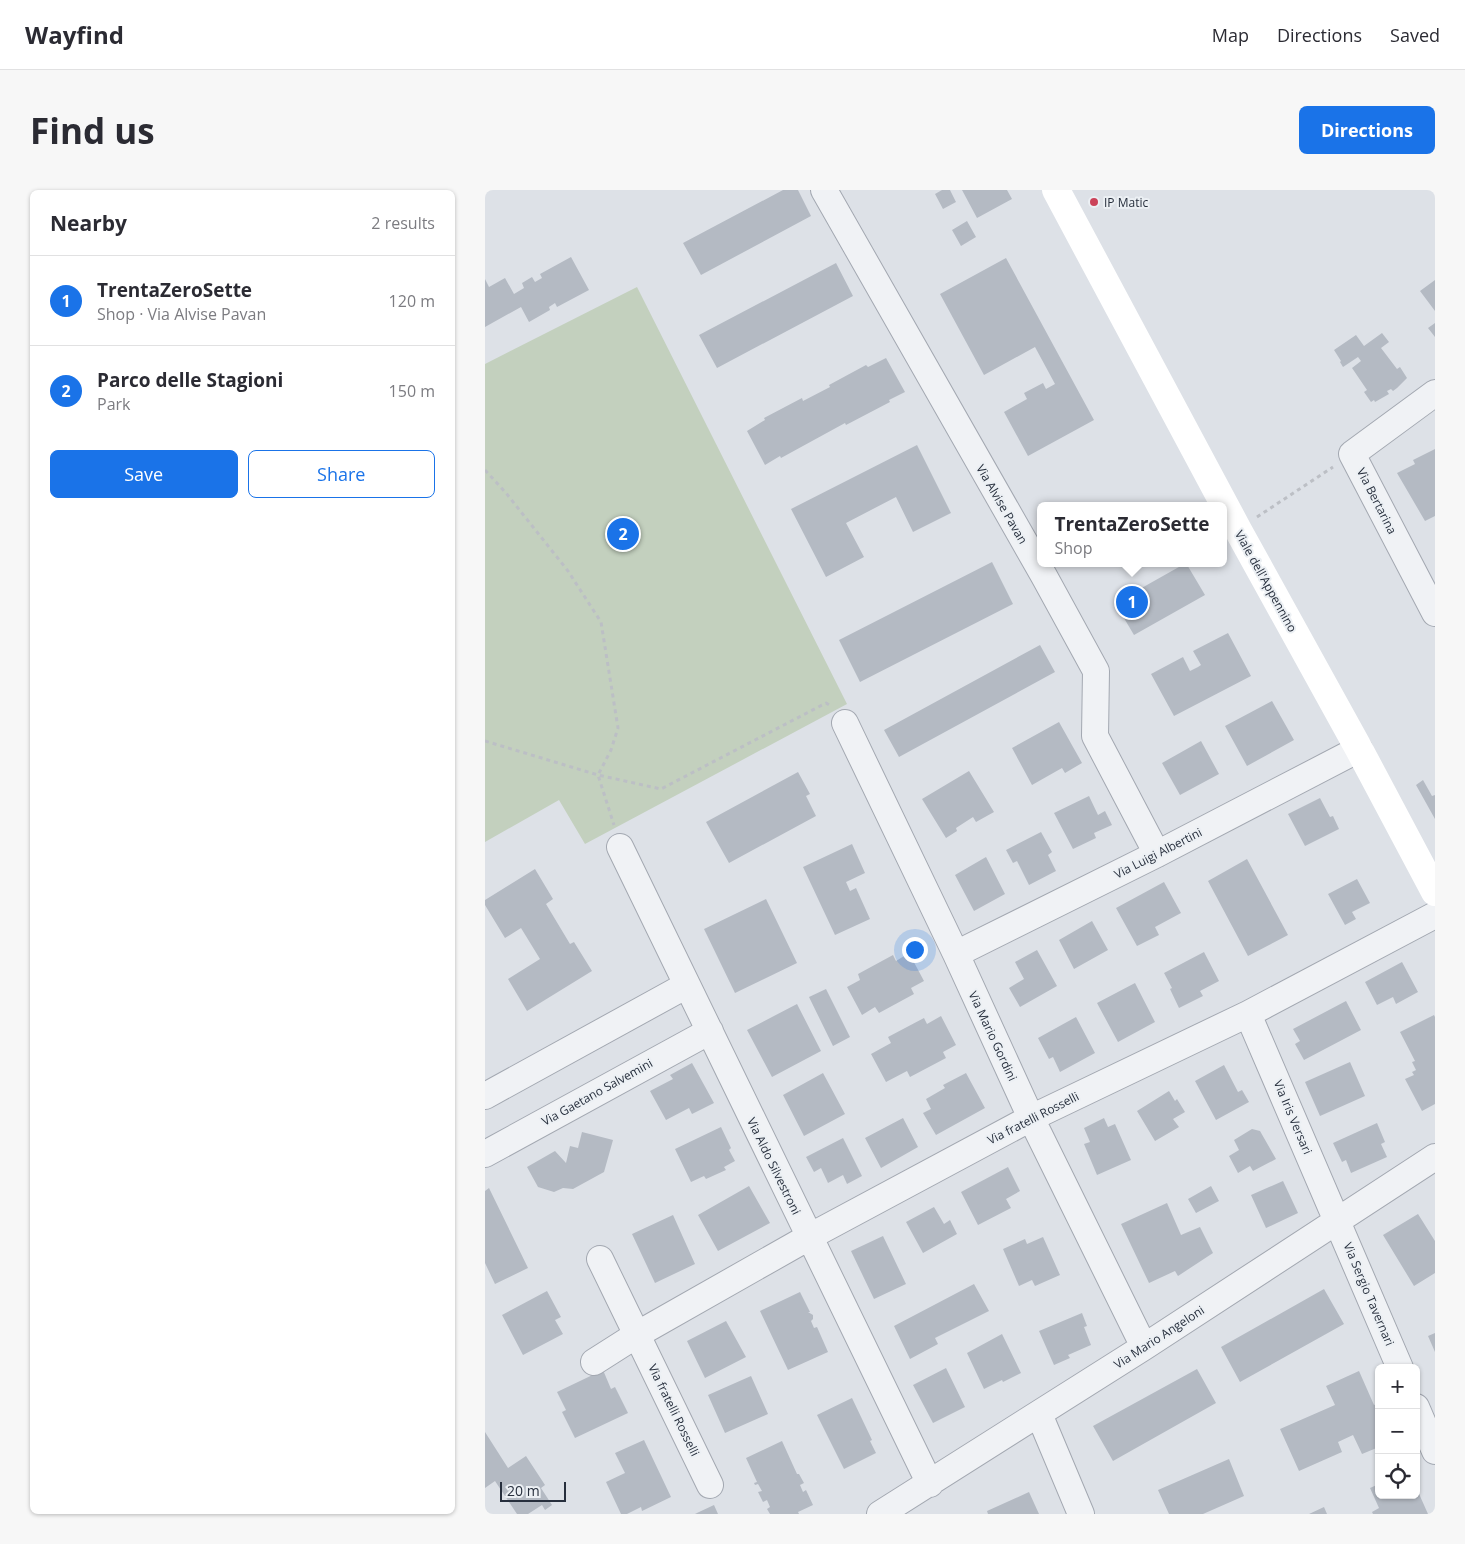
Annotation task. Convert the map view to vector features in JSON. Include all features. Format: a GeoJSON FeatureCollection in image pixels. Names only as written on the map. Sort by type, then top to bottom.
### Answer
{"type":"FeatureCollection","features":[{"type":"Feature","properties":{"kind":"main road","name":"Viale dell'Appennino"},"geometry":{"type":"LineString","coordinates":[[1056,190],[1223,502]]}},
{"type":"Feature","properties":{"kind":"main road","name":"Viale dell'Appennino"},"geometry":{"type":"LineString","coordinates":[[1227,509],[1359,749],[1435,892]]}},
{"type":"Feature","properties":{"kind":"street","name":"Via Alvise Pavan"},"geometry":{"type":"LineString","coordinates":[[824,190],[1037,564]]}},
{"type":"Feature","properties":{"kind":"street","name":"Via Bertarina"},"geometry":{"type":"LineString","coordinates":[[1435,393],[1352,454],[1435,613]]}},
{"type":"Feature","properties":{"kind":"street","name":"Via Alvise Pavan"},"geometry":{"type":"LineString","coordinates":[[1039,567],[1095,671],[1095,736],[1157,854]]}},
{"type":"Feature","properties":{"kind":"street","name":"Via Mario Gordini"},"geometry":{"type":"LineString","coordinates":[[845,723],[956,954],[1031,1118],[1144,1347]]}},
{"type":"Feature","properties":{"kind":"street","name":"Via Luigi Albertini"},"geometry":{"type":"LineString","coordinates":[[956,954],[1157,854],[1359,749]]}},
{"type":"Feature","properties":{"kind":"street","name":"Via Aldo Silvestroni"},"geometry":{"type":"LineString","coordinates":[[620,847],[930,1484]]}},
{"type":"Feature","properties":{"kind":"street","name":"Via fratelli Rosselli"},"geometry":{"type":"LineString","coordinates":[[594,1362],[638,1334],[809,1237],[1031,1118],[1248,1014],[1435,915]]}},
{"type":"Feature","properties":{"kind":"street"},"geometry":{"type":"LineString","coordinates":[[485,1096],[687,985]]}},
{"type":"Feature","properties":{"kind":"street","name":"Via Iris Versari"},"geometry":{"type":"LineString","coordinates":[[1248,1014],[1337,1220]]}},
{"type":"Feature","properties":{"kind":"street","name":"Via Gaetano Salvemini"},"geometry":{"type":"LineString","coordinates":[[485,1154],[709,1031]]}},
{"type":"Feature","properties":{"kind":"street","name":"Via Mario Angeloni"},"geometry":{"type":"LineString","coordinates":[[880,1514],[1144,1347],[1435,1157]]}},
{"type":"Feature","properties":{"kind":"street","name":"Via Sergio Tavernari"},"geometry":{"type":"LineString","coordinates":[[1337,1220],[1398,1364]]}},
{"type":"Feature","properties":{"kind":"street","name":"Via fratelli Rosselli"},"geometry":{"type":"LineString","coordinates":[[600,1259],[710,1485]]}},
{"type":"Feature","properties":{"kind":"street"},"geometry":{"type":"LineString","coordinates":[[1417,1409],[1435,1451]]}},
{"type":"Feature","properties":{"kind":"street"},"geometry":{"type":"LineString","coordinates":[[1039,1414],[1081,1514]]}},
{"type":"Feature","properties":{"kind":"path"},"geometry":{"type":"LineString","coordinates":[[1238,530],[1352,454]]}},
{"type":"Feature","properties":{"kind":"path"},"geometry":{"type":"LineString","coordinates":[[485,470],[568,571],[601,622],[618,728],[611,750],[598,775],[620,847]]}},
{"type":"Feature","properties":{"kind":"path"},"geometry":{"type":"LineString","coordinates":[[485,741],[598,775],[661,790],[826,703],[838,709],[845,723]]}},
{"type":"Feature","properties":{"kind":"green space"},"geometry":{"type":"Polygon","coordinates":[[[637,287],[847,704],[585,844],[559,800],[485,842],[485,364],[637,287]]]}},
{"type":"Feature","properties":{"kind":"building"},"geometry":{"type":"Polygon","coordinates":[[[783,190],[798,190],[811,216],[701,275],[683,243],[783,190]]]}},
{"type":"Feature","properties":{"kind":"building"},"geometry":{"type":"Polygon","coordinates":[[[942,190],[950,190],[956,202],[943,209],[935,194],[942,190]]]}},
{"type":"Feature","properties":{"kind":"building"},"geometry":{"type":"Polygon","coordinates":[[[962,190],[1007,190],[1012,199],[977,218],[962,190]]]}},
{"type":"Feature","properties":{"kind":"building"},"geometry":{"type":"Polygon","coordinates":[[[967,221],[976,237],[961,246],[952,230],[967,221]]]}},
{"type":"Feature","properties":{"kind":"building"},"geometry":{"type":"Polygon","coordinates":[[[571,257],[589,290],[557,307],[555,303],[549,307],[550,310],[529,322],[521,307],[485,327],[485,279],[489,287],[505,278],[514,294],[524,288],[522,283],[532,277],[535,282],[542,278],[540,274],[571,257]]]}},
{"type":"Feature","properties":{"kind":"building"},"geometry":{"type":"Polygon","coordinates":[[[1006,258],[1094,420],[1028,456],[1004,412],[1027,399],[1024,393],[1043,383],[1046,389],[1055,384],[1035,347],[984,375],[940,294],[1006,258]]]}},
{"type":"Feature","properties":{"kind":"building"},"geometry":{"type":"Polygon","coordinates":[[[836,263],[853,296],[717,368],[699,335],[836,263]]]}},
{"type":"Feature","properties":{"kind":"building"},"geometry":{"type":"Polygon","coordinates":[[[1435,280],[1435,311],[1420,291],[1435,280]]]}},
{"type":"Feature","properties":{"kind":"building"},"geometry":{"type":"Polygon","coordinates":[[[1435,323],[1435,337],[1428,328],[1435,323]]]}},
{"type":"Feature","properties":{"kind":"building"},"geometry":{"type":"Polygon","coordinates":[[[1382,333],[1389,342],[1381,348],[1397,369],[1400,367],[1407,378],[1393,391],[1391,389],[1387,391],[1389,394],[1375,402],[1374,400],[1371,402],[1364,392],[1367,390],[1352,368],[1361,361],[1358,357],[1343,367],[1334,350],[1356,335],[1364,346],[1382,333]]]}},
{"type":"Feature","properties":{"kind":"building"},"geometry":{"type":"Polygon","coordinates":[[[886,358],[905,392],[846,425],[845,423],[765,465],[747,431],[765,420],[764,418],[802,398],[803,401],[866,365],[868,367],[886,358]]]}},
{"type":"Feature","properties":{"kind":"building"},"geometry":{"type":"Polygon","coordinates":[[[917,445],[951,513],[913,532],[896,497],[846,523],[864,557],[826,577],[791,509],[917,445]]]}},
{"type":"Feature","properties":{"kind":"building"},"geometry":{"type":"Polygon","coordinates":[[[1435,449],[1435,516],[1425,521],[1397,473],[1415,464],[1413,460],[1435,449]]]}},
{"type":"Feature","properties":{"kind":"building"},"geometry":{"type":"Polygon","coordinates":[[[992,562],[1013,604],[860,682],[839,640],[992,562]]]}},
{"type":"Feature","properties":{"kind":"building"},"geometry":{"type":"Polygon","coordinates":[[[1179,567],[1188,567],[1205,595],[1134,635],[1115,603],[1179,567]]]}},
{"type":"Feature","properties":{"kind":"building"},"geometry":{"type":"Polygon","coordinates":[[[1228,633],[1251,676],[1174,716],[1151,674],[1183,657],[1190,671],[1198,667],[1201,665],[1193,651],[1228,633]]]}},
{"type":"Feature","properties":{"kind":"building"},"geometry":{"type":"Polygon","coordinates":[[[1040,645],[1055,672],[899,757],[884,730],[1040,645]]]}},
{"type":"Feature","properties":{"kind":"building"},"geometry":{"type":"Polygon","coordinates":[[[1272,701],[1294,740],[1247,766],[1225,726],[1272,701]]]}},
{"type":"Feature","properties":{"kind":"building"},"geometry":{"type":"Polygon","coordinates":[[[1059,722],[1082,763],[1065,773],[1062,768],[1032,785],[1012,748],[1059,722]]]}},
{"type":"Feature","properties":{"kind":"building"},"geometry":{"type":"Polygon","coordinates":[[[1201,741],[1219,774],[1180,795],[1162,763],[1201,741]]]}},
{"type":"Feature","properties":{"kind":"building"},"geometry":{"type":"Polygon","coordinates":[[[969,771],[994,812],[976,822],[973,817],[956,828],[957,831],[946,838],[922,799],[969,771]]]}},
{"type":"Feature","properties":{"kind":"building"},"geometry":{"type":"Polygon","coordinates":[[[798,772],[810,794],[806,796],[816,816],[729,863],[706,822],[798,772]]]}},
{"type":"Feature","properties":{"kind":"building"},"geometry":{"type":"Polygon","coordinates":[[[1423,780],[1432,796],[1435,795],[1435,819],[1416,785],[1423,780]]]}},
{"type":"Feature","properties":{"kind":"building"},"geometry":{"type":"Polygon","coordinates":[[[1089,796],[1098,815],[1105,811],[1112,825],[1094,833],[1096,838],[1073,849],[1054,813],[1089,796]]]}},
{"type":"Feature","properties":{"kind":"building"},"geometry":{"type":"Polygon","coordinates":[[[1320,798],[1330,817],[1333,816],[1339,829],[1305,846],[1288,814],[1320,798]]]}},
{"type":"Feature","properties":{"kind":"building"},"geometry":{"type":"Polygon","coordinates":[[[1041,832],[1052,852],[1048,855],[1056,871],[1029,885],[1017,861],[1013,863],[1006,850],[1041,832]]]}},
{"type":"Feature","properties":{"kind":"building"},"geometry":{"type":"Polygon","coordinates":[[[852,844],[865,873],[846,882],[850,891],[856,888],[870,919],[835,935],[803,867],[852,844]]]}},
{"type":"Feature","properties":{"kind":"building"},"geometry":{"type":"Polygon","coordinates":[[[986,857],[1005,894],[974,911],[955,875],[986,857]]]}},
{"type":"Feature","properties":{"kind":"building"},"geometry":{"type":"Polygon","coordinates":[[[1247,859],[1288,935],[1248,956],[1208,881],[1247,859]]]}},
{"type":"Feature","properties":{"kind":"building"},"geometry":{"type":"Polygon","coordinates":[[[535,869],[553,899],[546,904],[570,944],[574,942],[592,971],[527,1011],[508,979],[540,959],[521,928],[505,938],[485,905],[485,900],[535,869]]]}},
{"type":"Feature","properties":{"kind":"building"},"geometry":{"type":"Polygon","coordinates":[[[1357,879],[1370,903],[1352,912],[1356,919],[1345,925],[1328,894],[1357,879]]]}},
{"type":"Feature","properties":{"kind":"building"},"geometry":{"type":"Polygon","coordinates":[[[1164,882],[1181,913],[1155,927],[1159,935],[1137,946],[1116,908],[1164,882]]]}},
{"type":"Feature","properties":{"kind":"building"},"geometry":{"type":"Polygon","coordinates":[[[766,899],[797,963],[735,993],[704,929],[766,899]]]}},
{"type":"Feature","properties":{"kind":"building"},"geometry":{"type":"Polygon","coordinates":[[[1092,921],[1108,950],[1074,969],[1059,940],[1092,921]]]}},
{"type":"Feature","properties":{"kind":"building"},"geometry":{"type":"Polygon","coordinates":[[[1037,950],[1057,986],[1020,1007],[1009,988],[1024,979],[1015,962],[1037,950]]]}},
{"type":"Feature","properties":{"kind":"building"},"geometry":{"type":"Polygon","coordinates":[[[1204,952],[1219,981],[1200,991],[1203,996],[1179,1008],[1164,973],[1204,952]]]}},
{"type":"Feature","properties":{"kind":"building"},"geometry":{"type":"Polygon","coordinates":[[[909,953],[924,981],[911,988],[914,994],[879,1013],[875,1007],[862,1015],[847,987],[860,980],[858,974],[893,955],[896,961],[909,953]]]}},
{"type":"Feature","properties":{"kind":"building"},"geometry":{"type":"Polygon","coordinates":[[[1402,962],[1418,992],[1396,1004],[1393,997],[1377,1005],[1365,982],[1402,962]]]}},
{"type":"Feature","properties":{"kind":"building"},"geometry":{"type":"Polygon","coordinates":[[[1135,983],[1155,1022],[1118,1042],[1097,1003],[1135,983]]]}},
{"type":"Feature","properties":{"kind":"building"},"geometry":{"type":"Polygon","coordinates":[[[826,989],[850,1037],[833,1046],[809,997],[826,989]]]}},
{"type":"Feature","properties":{"kind":"building"},"geometry":{"type":"Polygon","coordinates":[[[1346,1001],[1361,1030],[1304,1060],[1295,1044],[1300,1041],[1293,1029],[1346,1001]]]}},
{"type":"Feature","properties":{"kind":"building"},"geometry":{"type":"Polygon","coordinates":[[[797,1004],[821,1051],[772,1077],[747,1030],[797,1004]]]}},
{"type":"Feature","properties":{"kind":"building"},"geometry":{"type":"Polygon","coordinates":[[[1434,1015],[1435,1104],[1422,1111],[1405,1079],[1414,1075],[1412,1072],[1416,1070],[1412,1062],[1415,1061],[1400,1032],[1434,1015]]]}},
{"type":"Feature","properties":{"kind":"building"},"geometry":{"type":"Polygon","coordinates":[[[941,1016],[956,1045],[943,1052],[946,1058],[910,1077],[907,1071],[886,1082],[871,1054],[891,1043],[888,1037],[924,1018],[927,1024],[941,1016]]]}},
{"type":"Feature","properties":{"kind":"building"},"geometry":{"type":"Polygon","coordinates":[[[1076,1017],[1095,1053],[1060,1072],[1053,1057],[1049,1059],[1038,1038],[1076,1017]]]}},
{"type":"Feature","properties":{"kind":"building"},"geometry":{"type":"Polygon","coordinates":[[[1350,1062],[1365,1096],[1320,1116],[1305,1082],[1350,1062]]]}},
{"type":"Feature","properties":{"kind":"building"},"geometry":{"type":"Polygon","coordinates":[[[692,1063],[714,1103],[692,1114],[689,1108],[666,1120],[650,1091],[673,1079],[670,1075],[692,1063]]]}},
{"type":"Feature","properties":{"kind":"building"},"geometry":{"type":"Polygon","coordinates":[[[1224,1065],[1238,1092],[1242,1090],[1249,1102],[1216,1120],[1195,1081],[1224,1065]]]}},
{"type":"Feature","properties":{"kind":"building"},"geometry":{"type":"Polygon","coordinates":[[[823,1073],[845,1114],[804,1136],[783,1095],[823,1073]]]}},
{"type":"Feature","properties":{"kind":"building"},"geometry":{"type":"Polygon","coordinates":[[[966,1073],[985,1108],[936,1135],[923,1113],[931,1109],[926,1099],[945,1088],[943,1085],[966,1073]]]}},
{"type":"Feature","properties":{"kind":"building"},"geometry":{"type":"Polygon","coordinates":[[[1169,1091],[1175,1101],[1177,1099],[1185,1112],[1173,1119],[1179,1127],[1155,1141],[1137,1111],[1169,1091]]]}},
{"type":"Feature","properties":{"kind":"building"},"geometry":{"type":"Polygon","coordinates":[[[903,1118],[918,1147],[881,1168],[865,1138],[903,1118]]]}},
{"type":"Feature","properties":{"kind":"building"},"geometry":{"type":"Polygon","coordinates":[[[1104,1118],[1108,1127],[1115,1124],[1131,1160],[1097,1175],[1084,1144],[1090,1142],[1084,1128],[1104,1118]]]}},
{"type":"Feature","properties":{"kind":"building"},"geometry":{"type":"Polygon","coordinates":[[[1377,1123],[1385,1142],[1381,1144],[1387,1157],[1351,1173],[1346,1160],[1342,1162],[1333,1143],[1377,1123]]]}},
{"type":"Feature","properties":{"kind":"building"},"geometry":{"type":"Polygon","coordinates":[[[721,1127],[735,1161],[724,1167],[726,1170],[706,1179],[704,1176],[691,1182],[675,1149],[721,1127]]]}},
{"type":"Feature","properties":{"kind":"building"},"geometry":{"type":"Polygon","coordinates":[[[1252,1129],[1260,1131],[1276,1159],[1253,1171],[1250,1166],[1238,1173],[1229,1156],[1239,1150],[1234,1140],[1252,1129]]]}},
{"type":"Feature","properties":{"kind":"building"},"geometry":{"type":"Polygon","coordinates":[[[582,1132],[613,1140],[604,1172],[573,1189],[563,1188],[554,1192],[538,1187],[527,1167],[555,1151],[566,1163],[570,1146],[578,1148],[582,1132]]]}},
{"type":"Feature","properties":{"kind":"building"},"geometry":{"type":"Polygon","coordinates":[[[843,1138],[862,1176],[847,1184],[843,1175],[828,1183],[821,1168],[814,1172],[806,1157],[843,1138]]]}},
{"type":"Feature","properties":{"kind":"building"},"geometry":{"type":"Polygon","coordinates":[[[1008,1167],[1020,1191],[1006,1199],[1011,1208],[978,1225],[961,1192],[1008,1167]]]}},
{"type":"Feature","properties":{"kind":"building"},"geometry":{"type":"Polygon","coordinates":[[[1283,1181],[1298,1213],[1266,1228],[1251,1195],[1283,1181]]]}},
{"type":"Feature","properties":{"kind":"building"},"geometry":{"type":"Polygon","coordinates":[[[749,1186],[770,1223],[718,1251],[698,1215],[749,1186]]]}},
{"type":"Feature","properties":{"kind":"building"},"geometry":{"type":"Polygon","coordinates":[[[1211,1186],[1219,1201],[1196,1213],[1188,1199],[1211,1186]]]}},
{"type":"Feature","properties":{"kind":"building"},"geometry":{"type":"Polygon","coordinates":[[[489,1188],[528,1268],[495,1284],[485,1263],[485,1191],[489,1188]]]}},
{"type":"Feature","properties":{"kind":"building"},"geometry":{"type":"Polygon","coordinates":[[[1167,1203],[1181,1235],[1200,1227],[1213,1253],[1178,1276],[1175,1271],[1149,1283],[1121,1224],[1167,1203]]]}},
{"type":"Feature","properties":{"kind":"building"},"geometry":{"type":"Polygon","coordinates":[[[934,1207],[944,1224],[950,1220],[957,1234],[923,1253],[906,1222],[934,1207]]]}},
{"type":"Feature","properties":{"kind":"building"},"geometry":{"type":"Polygon","coordinates":[[[1418,1214],[1435,1241],[1435,1273],[1414,1286],[1383,1235],[1418,1214]]]}},
{"type":"Feature","properties":{"kind":"building"},"geometry":{"type":"Polygon","coordinates":[[[673,1215],[695,1264],[655,1283],[632,1234],[673,1215]]]}},
{"type":"Feature","properties":{"kind":"building"},"geometry":{"type":"Polygon","coordinates":[[[883,1236],[906,1284],[874,1299],[851,1251],[883,1236]]]}},
{"type":"Feature","properties":{"kind":"building"},"geometry":{"type":"Polygon","coordinates":[[[1043,1237],[1060,1275],[1035,1286],[1032,1280],[1019,1286],[1003,1249],[1025,1239],[1027,1244],[1043,1237]]]}},
{"type":"Feature","properties":{"kind":"building"},"geometry":{"type":"Polygon","coordinates":[[[974,1284],[989,1311],[935,1338],[938,1344],[910,1359],[894,1326],[974,1284]]]}},
{"type":"Feature","properties":{"kind":"building"},"geometry":{"type":"Polygon","coordinates":[[[1324,1289],[1344,1324],[1240,1382],[1221,1347],[1324,1289]]]}},
{"type":"Feature","properties":{"kind":"building"},"geometry":{"type":"Polygon","coordinates":[[[547,1291],[561,1317],[555,1320],[563,1334],[523,1355],[502,1315],[547,1291]]]}},
{"type":"Feature","properties":{"kind":"building"},"geometry":{"type":"Polygon","coordinates":[[[800,1292],[810,1312],[808,1312],[813,1315],[811,1321],[814,1328],[817,1327],[828,1352],[788,1370],[760,1311],[800,1292]]]}},
{"type":"Feature","properties":{"kind":"building"},"geometry":{"type":"Polygon","coordinates":[[[1082,1313],[1087,1326],[1084,1327],[1091,1345],[1068,1355],[1070,1358],[1054,1365],[1039,1331],[1082,1313]]]}},
{"type":"Feature","properties":{"kind":"building"},"geometry":{"type":"Polygon","coordinates":[[[726,1321],[746,1357],[705,1378],[687,1341],[726,1321]]]}},
{"type":"Feature","properties":{"kind":"building"},"geometry":{"type":"Polygon","coordinates":[[[1435,1333],[1435,1352],[1428,1336],[1435,1333]]]}},
{"type":"Feature","properties":{"kind":"building"},"geometry":{"type":"Polygon","coordinates":[[[1002,1334],[1021,1373],[984,1389],[967,1353],[1002,1334]]]}},
{"type":"Feature","properties":{"kind":"building"},"geometry":{"type":"Polygon","coordinates":[[[946,1368],[965,1407],[933,1423],[913,1385],[946,1368]]]}},
{"type":"Feature","properties":{"kind":"building"},"geometry":{"type":"Polygon","coordinates":[[[1197,1369],[1216,1403],[1113,1461],[1093,1426],[1197,1369]]]}},
{"type":"Feature","properties":{"kind":"building"},"geometry":{"type":"Polygon","coordinates":[[[603,1370],[611,1389],[615,1387],[628,1413],[575,1438],[562,1412],[566,1410],[557,1392],[603,1370]]]}},
{"type":"Feature","properties":{"kind":"building"},"geometry":{"type":"Polygon","coordinates":[[[1359,1371],[1375,1405],[1375,1449],[1362,1454],[1353,1435],[1338,1442],[1342,1452],[1299,1471],[1280,1429],[1335,1405],[1326,1386],[1359,1371]]]}},
{"type":"Feature","properties":{"kind":"building"},"geometry":{"type":"Polygon","coordinates":[[[751,1376],[768,1414],[725,1433],[708,1395],[751,1376]]]}},
{"type":"Feature","properties":{"kind":"building"},"geometry":{"type":"Polygon","coordinates":[[[852,1398],[872,1440],[870,1441],[876,1453],[844,1469],[817,1415],[852,1398]]]}},
{"type":"Feature","properties":{"kind":"building"},"geometry":{"type":"Polygon","coordinates":[[[485,1432],[508,1468],[526,1456],[545,1485],[541,1488],[552,1505],[545,1510],[542,1505],[528,1514],[517,1514],[495,1481],[485,1488],[485,1432]]]}},
{"type":"Feature","properties":{"kind":"building"},"geometry":{"type":"Polygon","coordinates":[[[644,1440],[671,1497],[642,1511],[641,1507],[627,1514],[621,1514],[606,1482],[625,1473],[615,1453],[644,1440]]]}},
{"type":"Feature","properties":{"kind":"building"},"geometry":{"type":"Polygon","coordinates":[[[782,1441],[797,1474],[799,1474],[804,1483],[800,1485],[803,1492],[806,1490],[813,1505],[798,1512],[799,1514],[770,1514],[767,1509],[770,1507],[767,1500],[763,1502],[758,1492],[762,1491],[758,1484],[755,1485],[754,1483],[757,1482],[746,1458],[782,1441]]]}},
{"type":"Feature","properties":{"kind":"building"},"geometry":{"type":"Polygon","coordinates":[[[1229,1459],[1244,1496],[1203,1514],[1169,1514],[1158,1490],[1229,1459]]]}},
{"type":"Feature","properties":{"kind":"building"},"geometry":{"type":"Polygon","coordinates":[[[1375,1486],[1375,1499],[1420,1499],[1420,1496],[1428,1514],[1373,1514],[1372,1512],[1379,1508],[1370,1488],[1375,1486]]]}},
{"type":"Feature","properties":{"kind":"building"},"geometry":{"type":"Polygon","coordinates":[[[1029,1492],[1039,1514],[988,1514],[987,1511],[1029,1492]]]}},
{"type":"Feature","properties":{"kind":"building"},"geometry":{"type":"Polygon","coordinates":[[[714,1505],[718,1514],[695,1514],[699,1512],[714,1505]]]}},
{"type":"Feature","properties":{"kind":"building"},"geometry":{"type":"Polygon","coordinates":[[[1324,1507],[1327,1514],[1309,1514],[1324,1507]]]}},
{"type":"Feature","properties":{"kind":"place","name":"IP Matic"},"geometry":{"type":"Point","coordinates":[1094,202]}},
{"type":"Feature","properties":{"kind":"place","name":"Parco delle Stagioni"},"geometry":{"type":"Point","coordinates":[623,534]}},
{"type":"Feature","properties":{"kind":"place","name":"TrentaZeroSette"},"geometry":{"type":"Point","coordinates":[1132,602]}}]}
